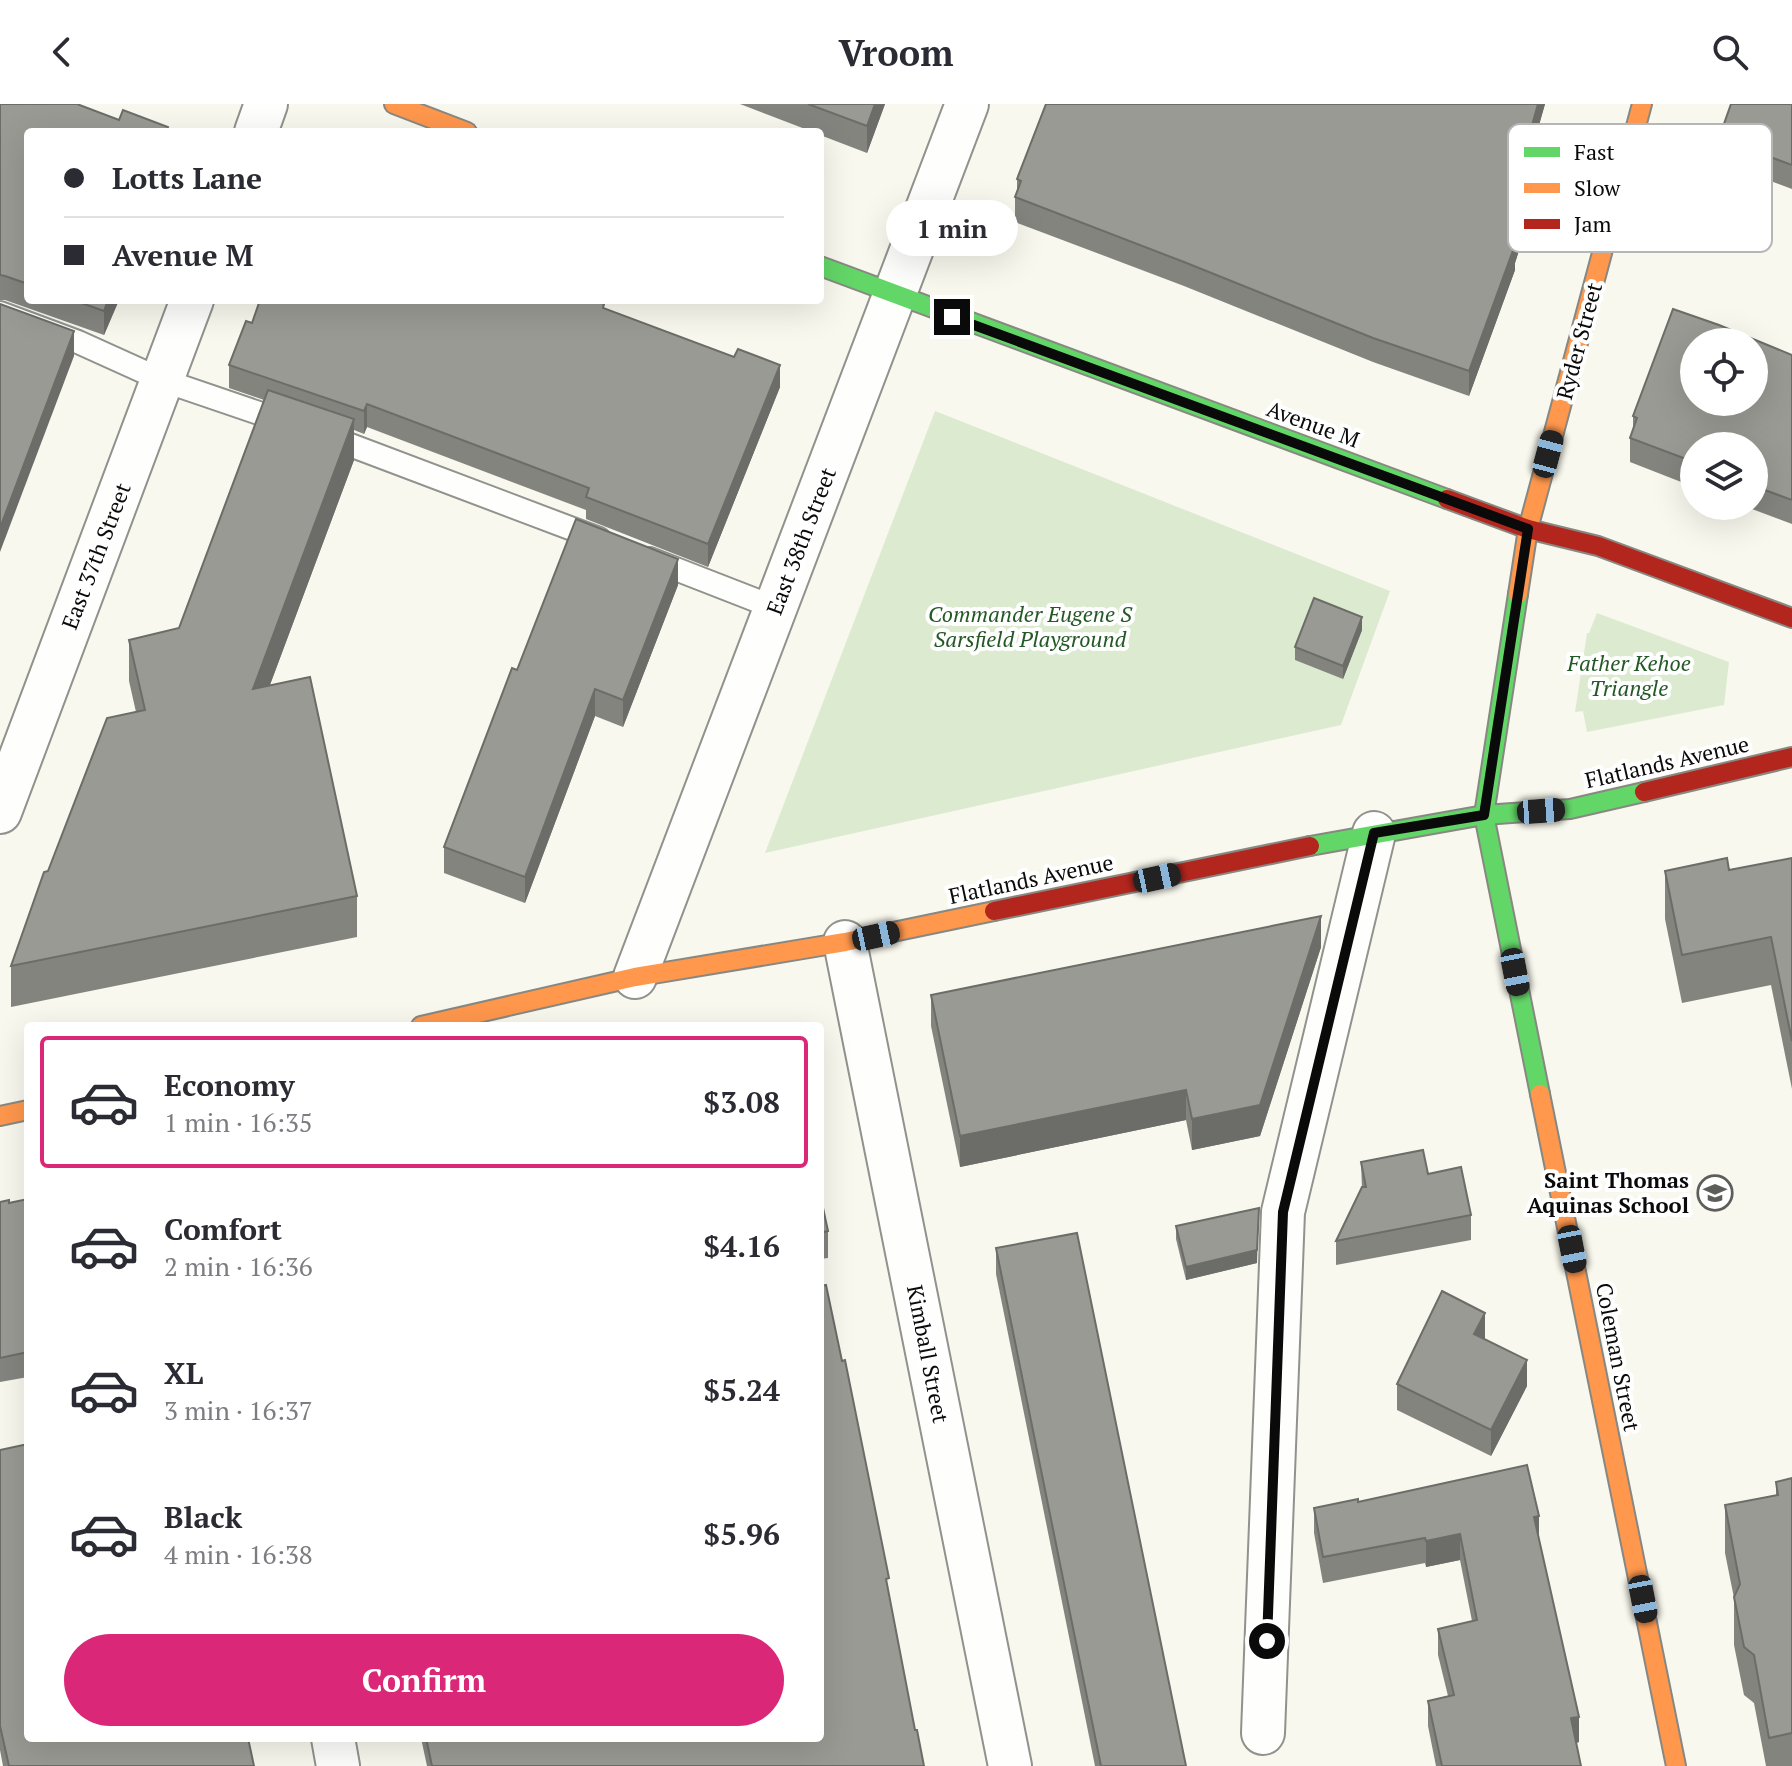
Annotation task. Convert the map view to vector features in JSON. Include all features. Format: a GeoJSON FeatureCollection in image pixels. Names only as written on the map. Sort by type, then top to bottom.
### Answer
{"type":"FeatureCollection","features":[{"type":"Feature","properties":{"kind":"main road"},"geometry":{"type":"LineString","coordinates":[[394,104],[457,128]]}},
{"type":"Feature","properties":{"kind":"main road","name":"Ryder Street"},"geometry":{"type":"LineString","coordinates":[[1637,124],[1642,104]]}},
{"type":"Feature","properties":{"kind":"main road","name":"Ryder Street"},"geometry":{"type":"LineString","coordinates":[[1484,815],[1528,529],[1602,252]]}},
{"type":"Feature","properties":{"kind":"main road","name":"Avenue M"},"geometry":{"type":"LineString","coordinates":[[824,268],[1528,529],[1598,546],[1792,618]]}},
{"type":"Feature","properties":{"kind":"main road","name":"Flatlands Avenue"},"geometry":{"type":"LineString","coordinates":[[438,1022],[635,977],[845,942],[1374,833],[1484,815],[1570,809],[1792,757]]}},
{"type":"Feature","properties":{"kind":"main road","name":"Coleman Street"},"geometry":{"type":"LineString","coordinates":[[1484,815],[1676,1766]]}},
{"type":"Feature","properties":{"kind":"main road"},"geometry":{"type":"LineString","coordinates":[[0,1116],[24,1111]]}},
{"type":"Feature","properties":{"kind":"street"},"geometry":{"type":"LineString","coordinates":[[257,128],[266,104]]}},
{"type":"Feature","properties":{"kind":"street","name":"East 38th Street"},"geometry":{"type":"LineString","coordinates":[[635,977],[967,104]]}},
{"type":"Feature","properties":{"kind":"street","name":"East 37th Street"},"geometry":{"type":"LineString","coordinates":[[0,812],[190,304]]}},
{"type":"Feature","properties":{"kind":"street"},"geometry":{"type":"LineString","coordinates":[[1263,1733],[1283,1212],[1374,833]]}},
{"type":"Feature","properties":{"kind":"street","name":"Kimball Street"},"geometry":{"type":"LineString","coordinates":[[845,942],[1010,1766]]}},
{"type":"Feature","properties":{"kind":"street"},"geometry":{"type":"LineString","coordinates":[[334,1742],[338,1766]]}},
{"type":"Feature","properties":{"kind":"lane"},"geometry":{"type":"LineString","coordinates":[[0,313],[78,342],[162,380],[360,447],[776,608]]}},
{"type":"Feature","properties":{"kind":"green space","name":"Commander Eugene S Sarsfield Playground"},"geometry":{"type":"Polygon","coordinates":[[[935,411],[1390,591],[1341,725],[765,853],[935,411]]]}},
{"type":"Feature","properties":{"kind":"green space","name":"Father Kehoe Triangle"},"geometry":{"type":"Polygon","coordinates":[[[1597,613],[1729,662],[1724,705],[1587,732],[1583,711],[1575,712],[1587,633],[1597,613]]]}},
{"type":"Feature","properties":{"kind":"building"},"geometry":{"type":"Polygon","coordinates":[[[0,104],[77,104],[119,120],[123,110],[168,127],[24,128],[24,283],[0,275],[0,104]]]}},
{"type":"Feature","properties":{"kind":"building"},"geometry":{"type":"Polygon","coordinates":[[[808,104],[875,104],[867,126],[808,104]]]}},
{"type":"Feature","properties":{"kind":"building"},"geometry":{"type":"Polygon","coordinates":[[[1046,104],[1538,104],[1532,124],[1508,124],[1508,252],[1512,252],[1469,371],[1373,338],[1015,197],[1021,181],[1017,179],[1046,104]]]}},
{"type":"Feature","properties":{"kind":"building"},"geometry":{"type":"Polygon","coordinates":[[[1731,104],[1792,104],[1792,165],[1772,158],[1772,124],[1724,124],[1731,104]]]}},
{"type":"Feature","properties":{"kind":"building"},"geometry":{"type":"Polygon","coordinates":[[[0,304],[74,331],[0,528],[0,304]]]}},
{"type":"Feature","properties":{"kind":"building"},"geometry":{"type":"Polygon","coordinates":[[[84,304],[107,304],[104,311],[84,304]]]}},
{"type":"Feature","properties":{"kind":"building"},"geometry":{"type":"Polygon","coordinates":[[[259,304],[604,304],[603,308],[734,357],[738,349],[780,365],[708,544],[586,497],[589,488],[367,404],[364,411],[229,365],[246,321],[252,323],[259,304]]]}},
{"type":"Feature","properties":{"kind":"building"},"geometry":{"type":"Polygon","coordinates":[[[1673,309],[1726,328],[1680,328],[1680,416],[1768,416],[1768,345],[1792,355],[1792,500],[1768,491],[1768,432],[1680,432],[1680,457],[1630,438],[1637,418],[1633,416],[1673,309]]]}},
{"type":"Feature","properties":{"kind":"building"},"geometry":{"type":"Polygon","coordinates":[[[268,390],[354,419],[253,689],[310,677],[357,896],[11,966],[44,872],[48,871],[107,718],[145,710],[129,640],[179,628],[268,390]]]}},
{"type":"Feature","properties":{"kind":"building"},"geometry":{"type":"Polygon","coordinates":[[[576,519],[678,559],[623,700],[595,689],[525,877],[444,847],[512,668],[517,670],[576,519]]]}},
{"type":"Feature","properties":{"kind":"building"},"geometry":{"type":"Polygon","coordinates":[[[1314,598],[1362,617],[1343,666],[1295,647],[1314,598]]]}},
{"type":"Feature","properties":{"kind":"building"},"geometry":{"type":"Polygon","coordinates":[[[1727,858],[1729,870],[1792,858],[1792,1041],[1771,937],[1682,955],[1665,871],[1727,858]]]}},
{"type":"Feature","properties":{"kind":"building"},"geometry":{"type":"Polygon","coordinates":[[[1321,916],[1260,1105],[1192,1119],[1186,1090],[960,1136],[931,995],[1321,916]]]}},
{"type":"Feature","properties":{"kind":"building"},"geometry":{"type":"Polygon","coordinates":[[[1423,1150],[1428,1174],[1461,1167],[1471,1215],[1336,1241],[1362,1187],[1366,1187],[1361,1162],[1423,1150]]]}},
{"type":"Feature","properties":{"kind":"building"},"geometry":{"type":"Polygon","coordinates":[[[9,1200],[9,1203],[24,1200],[24,1353],[0,1358],[0,1202],[9,1200]]]}},
{"type":"Feature","properties":{"kind":"building"},"geometry":{"type":"Polygon","coordinates":[[[1259,1208],[1257,1250],[1186,1267],[1176,1226],[1259,1208]]]}},
{"type":"Feature","properties":{"kind":"building"},"geometry":{"type":"Polygon","coordinates":[[[1077,1233],[1186,1766],[1101,1766],[996,1248],[1077,1233]]]}},
{"type":"Feature","properties":{"kind":"building"},"geometry":{"type":"Polygon","coordinates":[[[824,1285],[842,1361],[845,1360],[924,1766],[432,1766],[427,1742],[824,1742],[824,1285]]]}},
{"type":"Feature","properties":{"kind":"building"},"geometry":{"type":"Polygon","coordinates":[[[1442,1291],[1485,1313],[1474,1334],[1527,1360],[1491,1430],[1397,1384],[1442,1291]]]}},
{"type":"Feature","properties":{"kind":"building"},"geometry":{"type":"Polygon","coordinates":[[[24,1445],[24,1742],[249,1742],[254,1766],[9,1766],[0,1726],[0,1450],[24,1445]]]}},
{"type":"Feature","properties":{"kind":"building"},"geometry":{"type":"Polygon","coordinates":[[[1527,1465],[1539,1516],[1534,1517],[1579,1717],[1571,1718],[1581,1766],[1442,1766],[1428,1701],[1454,1695],[1438,1629],[1477,1620],[1460,1534],[1323,1557],[1314,1508],[1358,1499],[1358,1502],[1527,1465]]]}},
{"type":"Feature","properties":{"kind":"building"},"geometry":{"type":"Polygon","coordinates":[[[1792,1478],[1792,1733],[1769,1738],[1754,1655],[1744,1647],[1734,1597],[1740,1584],[1725,1505],[1778,1495],[1776,1482],[1792,1478]]]}},
{"type":"Feature","properties":{"kind":"traffic: fast"},"geometry":{"type":"LineString","coordinates":[[824,267],[1447,499]]}},
{"type":"Feature","properties":{"kind":"traffic: fast"},"geometry":{"type":"LineString","coordinates":[[1518,594],[1484,815],[1540,1094]]}},
{"type":"Feature","properties":{"kind":"traffic: fast"},"geometry":{"type":"LineString","coordinates":[[1310,846],[1484,815],[1570,809],[1644,792]]}},
{"type":"Feature","properties":{"kind":"traffic: slow"},"geometry":{"type":"LineString","coordinates":[[394,104],[457,128]]}},
{"type":"Feature","properties":{"kind":"traffic: slow"},"geometry":{"type":"LineString","coordinates":[[1637,124],[1642,104]]}},
{"type":"Feature","properties":{"kind":"traffic: slow"},"geometry":{"type":"LineString","coordinates":[[1518,594],[1528,529],[1602,252]]}},
{"type":"Feature","properties":{"kind":"traffic: slow"},"geometry":{"type":"LineString","coordinates":[[438,1022],[635,977],[845,942],[994,911]]}},
{"type":"Feature","properties":{"kind":"traffic: slow"},"geometry":{"type":"LineString","coordinates":[[1540,1094],[1676,1766]]}},
{"type":"Feature","properties":{"kind":"traffic: slow"},"geometry":{"type":"LineString","coordinates":[[0,1116],[24,1111]]}},
{"type":"Feature","properties":{"kind":"traffic: jam"},"geometry":{"type":"LineString","coordinates":[[1447,499],[1528,529],[1598,546],[1792,618]]}},
{"type":"Feature","properties":{"kind":"traffic: jam"},"geometry":{"type":"LineString","coordinates":[[1644,792],[1792,757]]}},
{"type":"Feature","properties":{"kind":"traffic: jam"},"geometry":{"type":"LineString","coordinates":[[994,911],[1310,846]]}},
{"type":"Feature","properties":{"kind":"place","name":"Saint Thomas Aquinas School"},"geometry":{"type":"Point","coordinates":[1715,1193]}},
{"type":"Feature","properties":{"kind":"route"},"geometry":{"type":"LineString","coordinates":[[952,317],[1528,529],[1484,815],[1374,833],[1283,1212],[1267,1641]]}}]}
